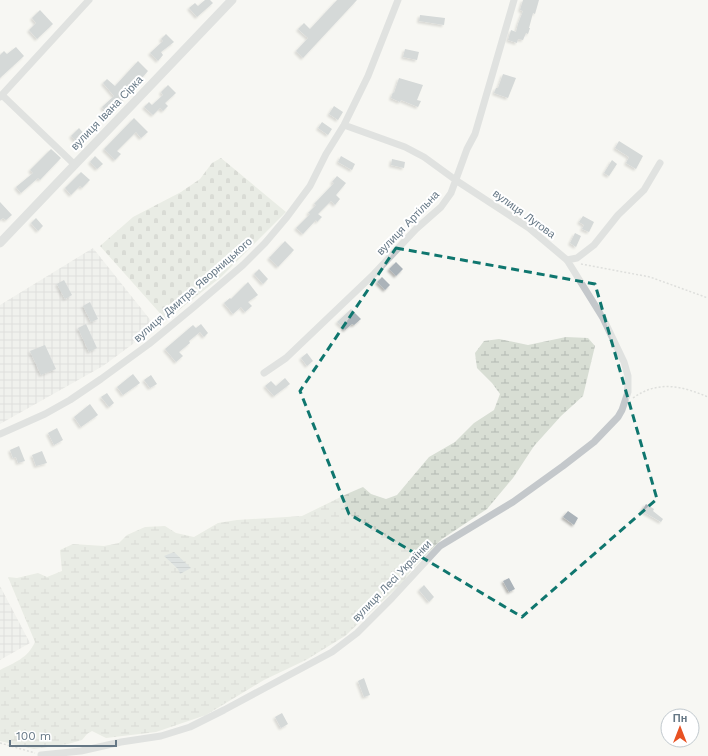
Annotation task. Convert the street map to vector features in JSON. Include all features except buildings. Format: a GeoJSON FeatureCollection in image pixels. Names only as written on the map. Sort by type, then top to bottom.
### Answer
{"type":"FeatureCollection","features":[{"type":"Feature","properties":{"kind":"street"},"geometry":{"type":"LineString","coordinates":[[75,165],[1,96],[89,0]]}},
{"type":"Feature","properties":{"kind":"street","name":"вулиця Івана Сірка"},"geometry":{"type":"LineString","coordinates":[[0,243],[232,0]]}},
{"type":"Feature","properties":{"kind":"street","name":"вулиця Дмитра Яворницького"},"geometry":{"type":"LineString","coordinates":[[0,434],[45,414],[70,400],[149,344],[243,265],[265,243],[310,186],[326,154],[344,125],[368,76],[398,0]]}},
{"type":"Feature","properties":{"kind":"street","name":"вулиця Артільна"},"geometry":{"type":"LineString","coordinates":[[264,373],[286,358],[374,274],[416,229],[441,207],[451,193],[457,181],[467,149],[475,134],[514,0]]}},
{"type":"Feature","properties":{"kind":"street","name":"вулиця Лугова"},"geometry":{"type":"LineString","coordinates":[[344,125],[405,147],[424,157],[457,181],[529,228],[567,260]]}},
{"type":"Feature","properties":{"kind":"street"},"geometry":{"type":"LineString","coordinates":[[567,260],[578,258],[594,245],[618,215],[644,190],[660,163]]}},
{"type":"Feature","properties":{"kind":"street","name":"вулиця Лесі Українки"},"geometry":{"type":"LineString","coordinates":[[40,755],[81,751],[121,742],[161,736],[190,727],[332,652],[357,633],[440,546],[512,502],[594,442],[618,417],[622,410],[628,392],[628,376],[624,362],[603,318],[567,260]]}},
{"type":"Feature","properties":{"kind":"path"},"geometry":{"type":"LineString","coordinates":[[580,264],[650,277],[708,298]]}},
{"type":"Feature","properties":{"kind":"path"},"geometry":{"type":"LineString","coordinates":[[631,400],[640,393],[651,388],[664,387],[678,387],[708,397]]}},
{"type":"Feature","properties":{"kind":"path"},"geometry":{"type":"LineString","coordinates":[[0,743],[40,755]]}},
{"type":"Feature","properties":{"kind":"highlighted area"},"geometry":{"type":"Polygon","coordinates":[[[396,248],[595,284],[657,499],[522,617],[349,514],[300,391],[396,248]]]}},
{"type":"Feature","properties":{"kind":"shaded area"},"geometry":{"type":"Polygon","coordinates":[[[93,248],[156,327],[103,366],[0,424],[0,305],[93,248]]]}},
{"type":"Feature","properties":{"kind":"shaded area"},"geometry":{"type":"Polygon","coordinates":[[[174,552],[191,568],[180,574],[178,569],[164,556],[174,552]]]}},
{"type":"Feature","properties":{"kind":"shaded area"},"geometry":{"type":"Polygon","coordinates":[[[0,586],[30,643],[0,660],[0,586]]]}},
{"type":"Feature","properties":{"kind":"green space"},"geometry":{"type":"Polygon","coordinates":[[[221,158],[286,212],[221,277],[166,320],[100,246],[133,217],[181,192],[200,179],[212,163],[221,158]]]}},
{"type":"Feature","properties":{"kind":"green space"},"geometry":{"type":"Polygon","coordinates":[[[566,337],[588,338],[595,346],[583,396],[561,416],[534,446],[513,478],[487,509],[442,539],[414,567],[403,582],[345,636],[306,660],[264,680],[206,715],[156,732],[106,738],[92,731],[82,740],[68,744],[34,749],[0,741],[0,670],[24,656],[32,648],[35,642],[8,577],[17,578],[38,573],[47,577],[62,571],[60,550],[73,544],[104,546],[119,543],[127,535],[145,527],[165,526],[176,533],[194,537],[218,523],[237,520],[302,516],[363,487],[371,494],[386,499],[397,495],[429,457],[455,442],[474,423],[494,410],[500,394],[492,383],[477,368],[475,353],[484,341],[499,339],[528,345],[566,337]]]}}]}
